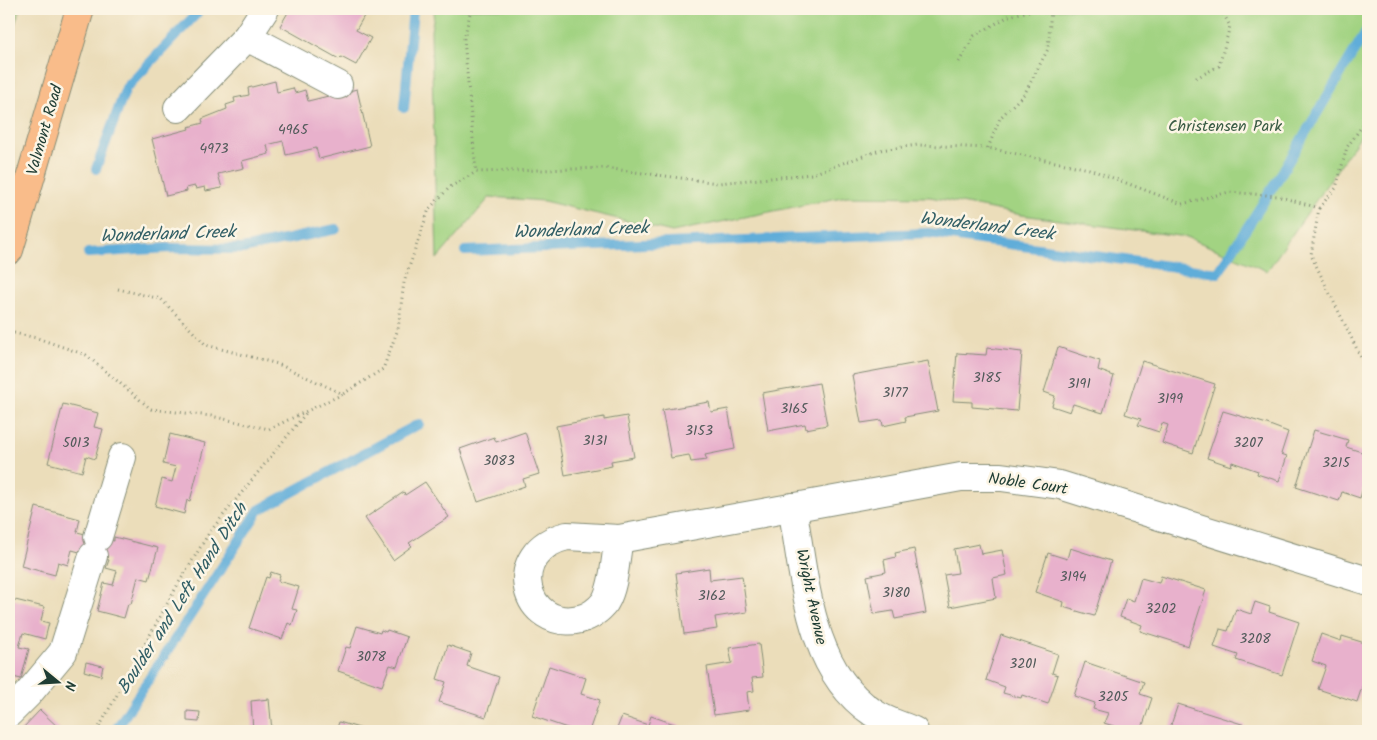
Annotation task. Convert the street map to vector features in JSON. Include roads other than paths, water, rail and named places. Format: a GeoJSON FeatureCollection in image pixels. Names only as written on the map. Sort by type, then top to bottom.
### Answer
{"type":"FeatureCollection","features":[{"type":"Feature","properties":{"kind":"main road","name":"Valmont Road"},"geometry":{"type":"LineString","coordinates":[[9,250],[80,9]]}},
{"type":"Feature","properties":{"kind":"street"},"geometry":{"type":"LineString","coordinates":[[178,108],[247,37],[266,9]]}},
{"type":"Feature","properties":{"kind":"street"},"geometry":{"type":"LineString","coordinates":[[247,37],[338,85]]}},
{"type":"Feature","properties":{"kind":"street"},"geometry":{"type":"LineString","coordinates":[[9,713],[28,694],[63,652],[122,457]]}},
{"type":"Feature","properties":{"kind":"street","name":"Noble Court"},"geometry":{"type":"LineString","coordinates":[[619,539],[961,477],[1001,477],[1060,486],[1368,581]]}},
{"type":"Feature","properties":{"kind":"street","name":"Wright Avenue"},"geometry":{"type":"LineString","coordinates":[[792,507],[812,616],[823,653],[843,686],[872,713],[914,731]]}},
{"type":"Feature","properties":{"kind":"waterway"},"geometry":{"type":"LineString","coordinates":[[96,169],[126,88],[201,9]]}},
{"type":"Feature","properties":{"kind":"waterway","name":"Boulder and Left Hand Ditch"},"geometry":{"type":"LineString","coordinates":[[404,108],[413,9]]}},
{"type":"Feature","properties":{"kind":"waterway","name":"Wonderland Creek"},"geometry":{"type":"LineString","coordinates":[[465,251],[929,233],[1218,273],[1275,184],[1368,28]]}},
{"type":"Feature","properties":{"kind":"waterway","name":"Wonderland Creek"},"geometry":{"type":"LineString","coordinates":[[88,253],[169,248],[242,249],[336,229]]}},
{"type":"Feature","properties":{"kind":"waterway","name":"Boulder and Left Hand Ditch"},"geometry":{"type":"LineString","coordinates":[[115,731],[259,510],[419,424]]}},
{"type":"Feature","properties":{"kind":"park label","name":"Christensen Park"},"geometry":{"type":"Point","coordinates":[1225,126]}}]}
